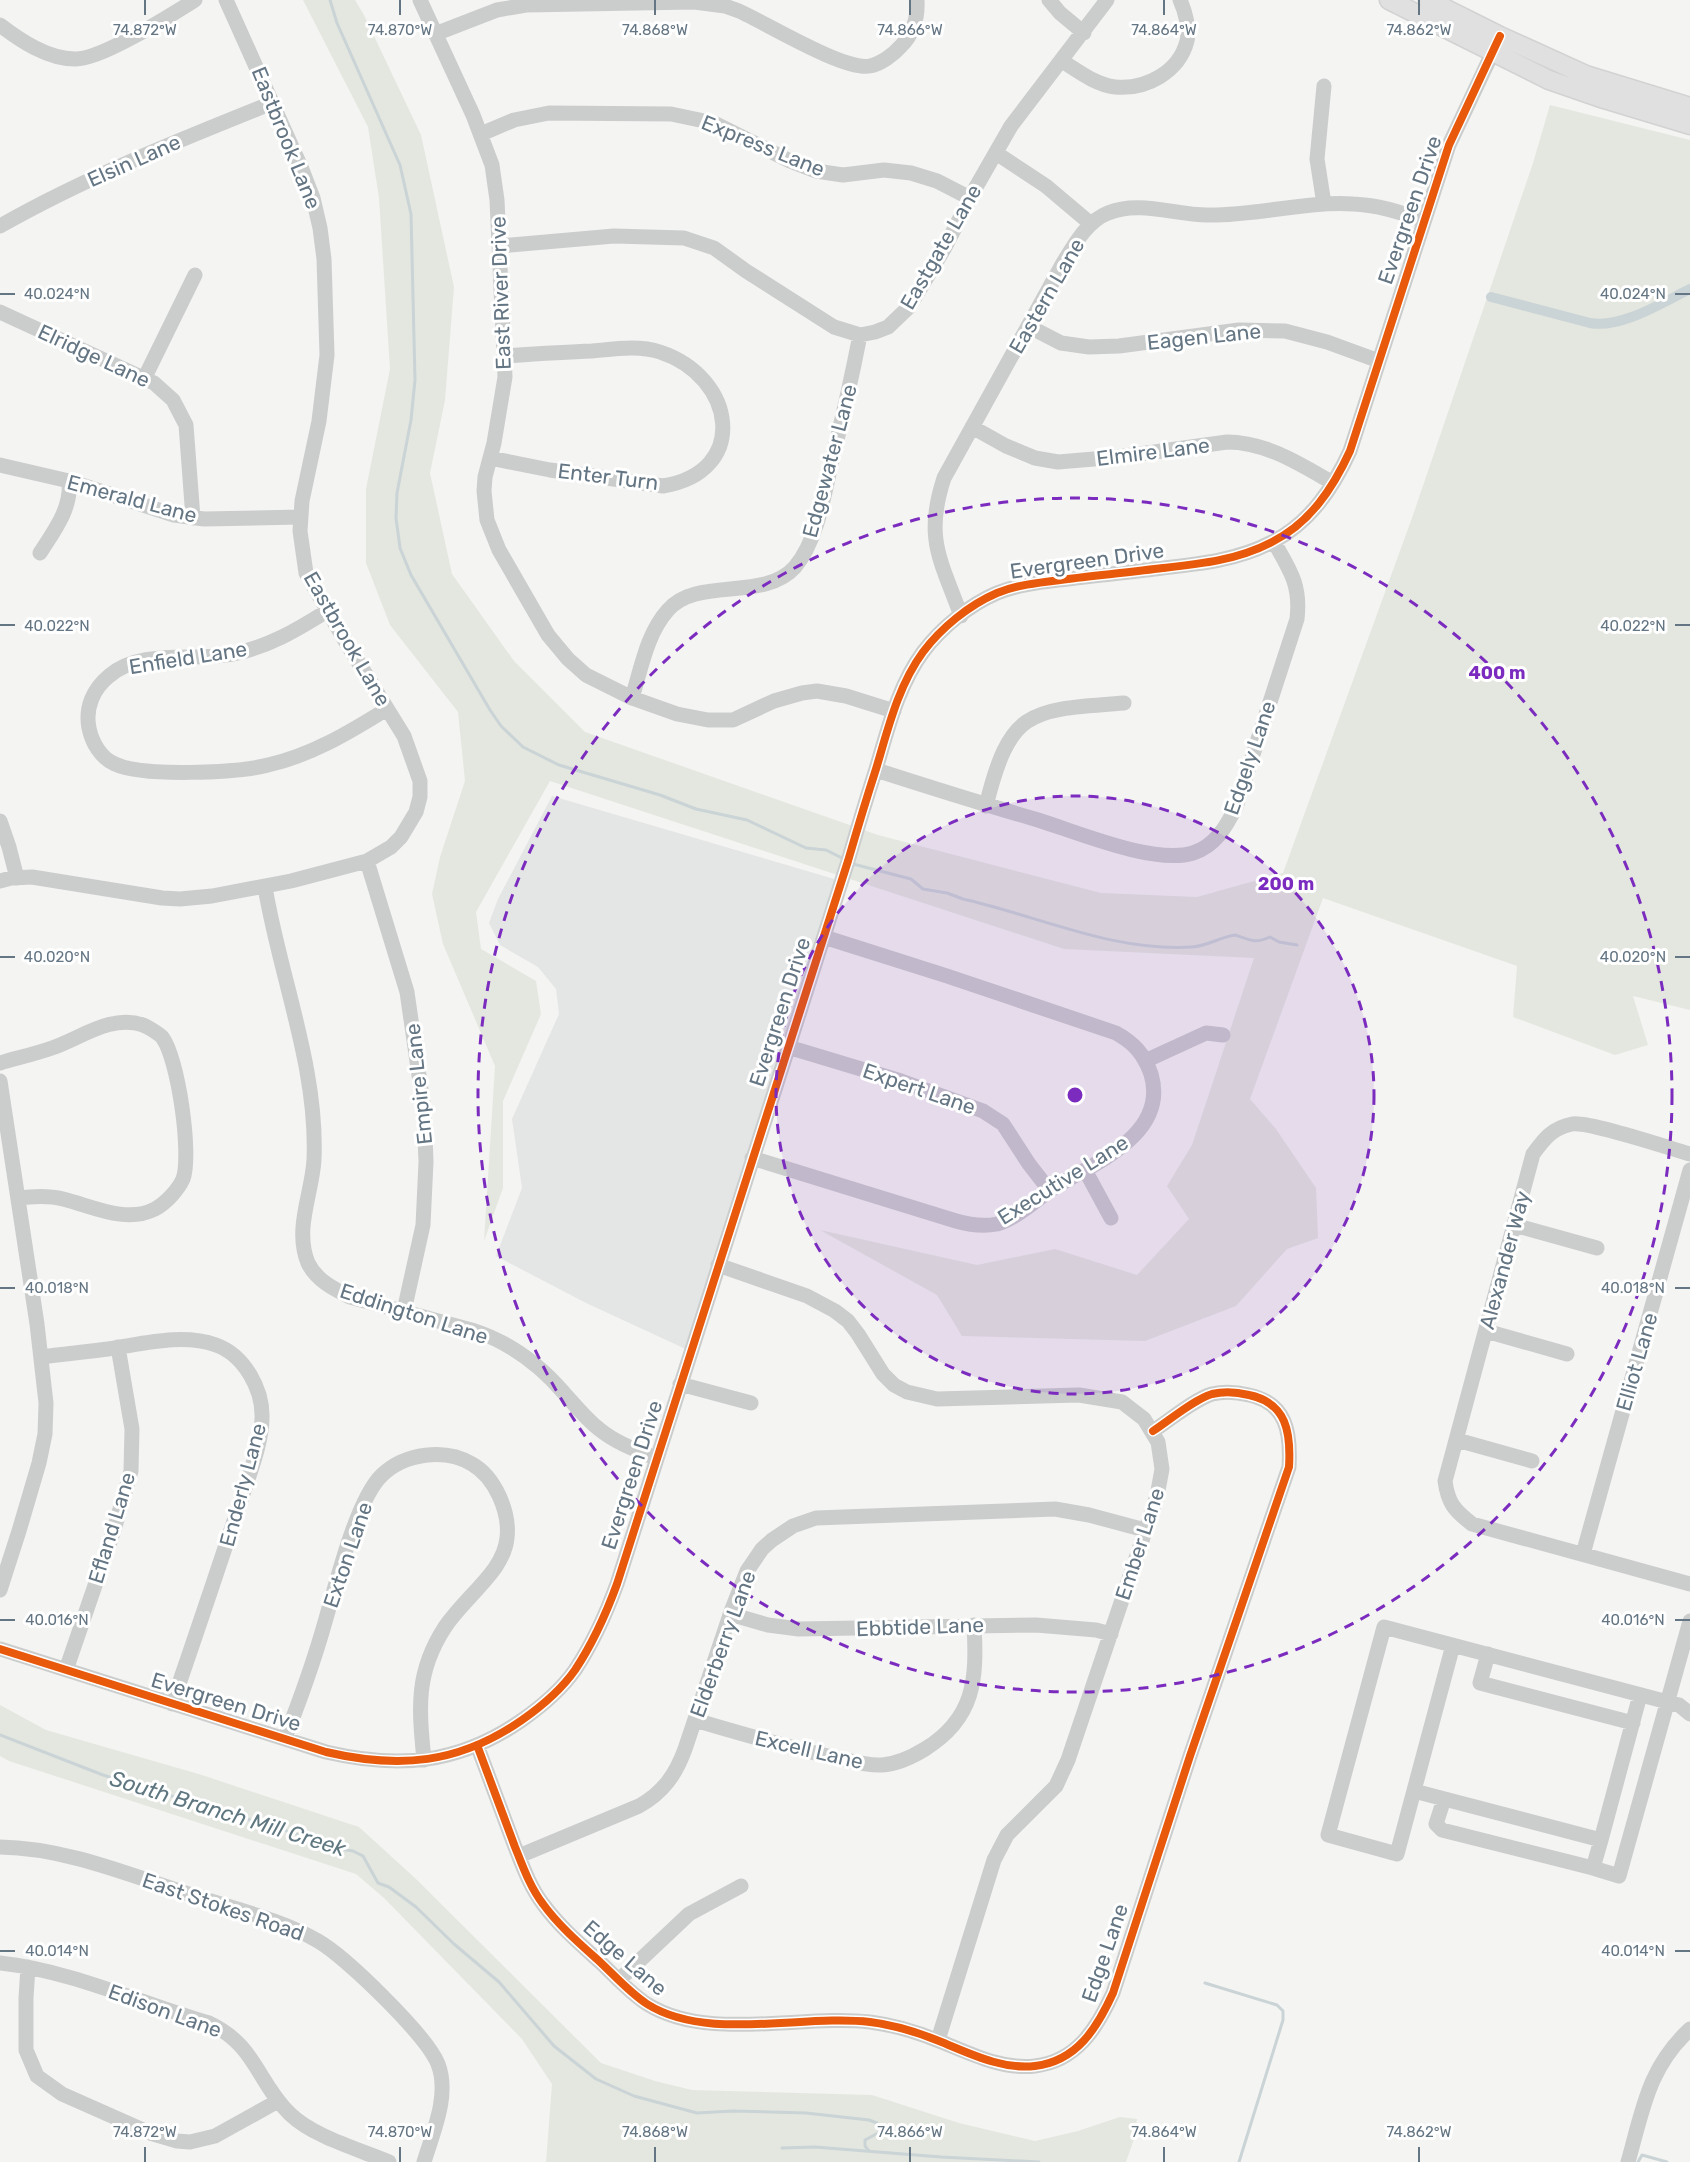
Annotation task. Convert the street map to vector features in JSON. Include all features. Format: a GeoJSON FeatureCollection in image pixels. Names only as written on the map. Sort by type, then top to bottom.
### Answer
{"type":"FeatureCollection","features":[{"type":"Feature","properties":{"kind":"main road"},"geometry":{"type":"LineString","coordinates":[[1389,0],[1497,44],[1690,107]]}},
{"type":"Feature","properties":{"kind":"main road"},"geometry":{"type":"LineString","coordinates":[[1428,0],[1559,84],[1690,125]]}},
{"type":"Feature","properties":{"kind":"street"},"geometry":{"type":"LineString","coordinates":[[0,26],[26,44],[62,58],[77,60],[112,48],[195,0]]}},
{"type":"Feature","properties":{"kind":"street","name":"Eastbrook Lane"},"geometry":{"type":"LineString","coordinates":[[0,881],[32,877],[180,899],[265,887],[368,861],[391,847],[401,837],[416,812],[420,797],[420,781],[404,736],[306,573],[301,540],[304,486],[319,421],[326,371],[324,259],[320,228],[313,198],[226,0]]}},
{"type":"Feature","properties":{"kind":"street","name":"East River Drive"},"geometry":{"type":"LineString","coordinates":[[420,0],[481,134],[492,165],[495,184],[505,377],[484,490],[487,520],[499,550],[557,648],[586,675],[632,698],[677,714],[708,720],[733,720],[774,701],[817,691],[846,696],[894,711]]}},
{"type":"Feature","properties":{"kind":"street"},"geometry":{"type":"LineString","coordinates":[[435,34],[497,10],[526,5],[694,2],[724,6],[739,11],[826,55],[848,63],[869,66],[888,57],[906,41],[916,18],[917,0]]}},
{"type":"Feature","properties":{"kind":"street"},"geometry":{"type":"LineString","coordinates":[[1049,0],[1060,13],[1084,33]]}},
{"type":"Feature","properties":{"kind":"street","name":"Eastgate Lane"},"geometry":{"type":"LineString","coordinates":[[860,335],[888,327],[909,307],[1021,112],[1084,33],[1107,0]]}},
{"type":"Feature","properties":{"kind":"street"},"geometry":{"type":"LineString","coordinates":[[1062,61],[1093,79],[1113,87],[1137,87],[1159,78],[1176,61],[1188,39],[1185,13],[1180,0]]}},
{"type":"Feature","properties":{"kind":"street","name":"Evergreen Drive"},"geometry":{"type":"LineString","coordinates":[[0,1649],[326,1752],[365,1760],[424,1760],[445,1757],[477,1745],[500,1734],[533,1712],[562,1686],[584,1656],[610,1603],[904,685],[924,652],[936,638],[961,616],[995,594],[1012,588],[1218,561],[1254,551],[1274,542],[1313,510],[1333,483],[1350,451],[1449,146],[1497,44]]}},
{"type":"Feature","properties":{"kind":"street"},"geometry":{"type":"LineString","coordinates":[[1324,86],[1317,159],[1324,204]]}},
{"type":"Feature","properties":{"kind":"street","name":"Elsin Lane"},"geometry":{"type":"LineString","coordinates":[[0,226],[92,179],[210,127],[272,103]]}},
{"type":"Feature","properties":{"kind":"street","name":"Express Lane"},"geometry":{"type":"LineString","coordinates":[[481,134],[514,120],[543,114],[671,114],[714,123],[790,161],[816,171],[843,175],[884,170],[911,173],[937,181],[970,198]]}},
{"type":"Feature","properties":{"kind":"street"},"geometry":{"type":"LineString","coordinates":[[996,153],[1046,186],[1091,224]]}},
{"type":"Feature","properties":{"kind":"street","name":"Eastern Lane"},"geometry":{"type":"LineString","coordinates":[[961,616],[939,558],[934,531],[935,514],[944,478],[1066,257],[1091,224],[1106,213],[1133,208],[1192,215],[1225,215],[1324,204],[1374,206],[1394,210],[1424,221]]}},
{"type":"Feature","properties":{"kind":"street"},"geometry":{"type":"LineString","coordinates":[[499,246],[614,236],[684,238],[714,248],[822,321],[847,333],[860,335]]}},
{"type":"Feature","properties":{"kind":"street"},"geometry":{"type":"LineString","coordinates":[[144,379],[195,275]]}},
{"type":"Feature","properties":{"kind":"street","name":"Elridge Lane"},"geometry":{"type":"LineString","coordinates":[[0,312],[154,383],[173,400],[186,425],[193,518]]}},
{"type":"Feature","properties":{"kind":"street","name":"Eagen Lane"},"geometry":{"type":"LineString","coordinates":[[1028,326],[1061,343],[1089,347],[1119,346],[1239,330],[1285,331],[1327,342],[1379,361]]}},
{"type":"Feature","properties":{"kind":"street","name":"Edgewater Lane"},"geometry":{"type":"LineString","coordinates":[[632,698],[650,642],[661,619],[673,605],[678,601],[703,593],[772,582],[784,577],[794,569],[801,558],[813,533],[821,504],[860,335]]}},
{"type":"Feature","properties":{"kind":"street","name":"Enter Turn"},"geometry":{"type":"LineString","coordinates":[[490,458],[550,470],[663,486],[677,483],[702,469],[712,460],[722,435],[722,409],[710,385],[700,375],[668,355],[647,349],[625,349],[505,356]]}},
{"type":"Feature","properties":{"kind":"street","name":"Elmire Lane"},"geometry":{"type":"LineString","coordinates":[[972,427],[1028,455],[1058,462],[1243,442],[1257,445],[1285,457],[1333,483]]}},
{"type":"Feature","properties":{"kind":"street","name":"Emerald Lane"},"geometry":{"type":"LineString","coordinates":[[0,465],[69,481],[174,515],[204,519],[301,517]]}},
{"type":"Feature","properties":{"kind":"street"},"geometry":{"type":"LineString","coordinates":[[40,552],[58,525],[68,504],[69,481]]}},
{"type":"Feature","properties":{"kind":"street","name":"Edgely Lane"},"geometry":{"type":"LineString","coordinates":[[876,770],[1103,842],[1165,854],[1191,854],[1205,849],[1213,843],[1230,820],[1241,794],[1297,619],[1298,600],[1295,580],[1274,542]]}},
{"type":"Feature","properties":{"kind":"street","name":"Enfield Lane"},"geometry":{"type":"LineString","coordinates":[[327,610],[288,635],[243,651],[216,656],[151,659],[118,669],[101,684],[89,705],[89,727],[97,748],[114,764],[137,771],[208,771],[268,766],[322,746],[387,709]]}},
{"type":"Feature","properties":{"kind":"street"},"geometry":{"type":"LineString","coordinates":[[986,806],[995,767],[1008,740],[1025,721],[1036,715],[1056,710],[1124,704]]}},
{"type":"Feature","properties":{"kind":"street"},"geometry":{"type":"LineString","coordinates":[[0,821],[16,878]]}},
{"type":"Feature","properties":{"kind":"street","name":"Empire Lane"},"geometry":{"type":"LineString","coordinates":[[368,861],[407,992],[424,1110],[426,1162],[423,1218],[404,1311]]}},
{"type":"Feature","properties":{"kind":"street","name":"Eddington Lane"},"geometry":{"type":"LineString","coordinates":[[265,887],[270,919],[313,1107],[313,1167],[303,1226],[308,1263],[316,1275],[331,1288],[350,1297],[490,1336],[519,1351],[543,1371],[597,1428],[618,1442],[656,1458]]}},
{"type":"Feature","properties":{"kind":"street","name":"Executive Lane"},"geometry":{"type":"LineString","coordinates":[[752,1158],[942,1218],[982,1226],[1005,1221],[1122,1147],[1140,1129],[1151,1107],[1153,1083],[1140,1050],[1104,1028],[824,937]]}},
{"type":"Feature","properties":{"kind":"street"},"geometry":{"type":"LineString","coordinates":[[0,1063],[53,1048],[104,1026],[125,1022],[143,1025],[161,1037],[171,1055],[186,1142],[183,1179],[173,1193],[155,1209],[134,1215],[107,1211],[43,1195],[18,1198]]}},
{"type":"Feature","properties":{"kind":"street"},"geometry":{"type":"LineString","coordinates":[[1145,1061],[1206,1033],[1223,1035]]}},
{"type":"Feature","properties":{"kind":"street","name":"Expert Lane"},"geometry":{"type":"LineString","coordinates":[[788,1047],[901,1081],[983,1111],[1003,1124],[1050,1191]]}},
{"type":"Feature","properties":{"kind":"street"},"geometry":{"type":"LineString","coordinates":[[0,1081],[46,1393],[45,1434],[39,1463],[0,1590]]}},
{"type":"Feature","properties":{"kind":"street","name":"Alexander Way"},"geometry":{"type":"LineString","coordinates":[[1583,1554],[1472,1524],[1458,1514],[1448,1498],[1445,1481],[1533,1154],[1548,1134],[1574,1123],[1690,1154]]}},
{"type":"Feature","properties":{"kind":"street"},"geometry":{"type":"LineString","coordinates":[[1085,1170],[1111,1218]]}},
{"type":"Feature","properties":{"kind":"street","name":"Elliot Lane"},"geometry":{"type":"LineString","coordinates":[[1583,1554],[1690,1170]]}},
{"type":"Feature","properties":{"kind":"street"},"geometry":{"type":"LineString","coordinates":[[1514,1225],[1597,1248]]}},
{"type":"Feature","properties":{"kind":"street","name":"Ember Lane"},"geometry":{"type":"LineString","coordinates":[[718,1265],[807,1296],[835,1311],[848,1321],[858,1334],[883,1374],[894,1385],[908,1392],[937,1399],[1079,1395],[1122,1402],[1134,1409],[1153,1431],[1158,1442],[1162,1469],[1157,1496],[1063,1773],[1048,1796],[1007,1835],[993,1860],[938,2040]]}},
{"type":"Feature","properties":{"kind":"street"},"geometry":{"type":"LineString","coordinates":[[1486,1331],[1567,1354]]}},
{"type":"Feature","properties":{"kind":"street","name":"Enderly Lane"},"geometry":{"type":"LineString","coordinates":[[41,1358],[191,1339],[217,1345],[238,1359],[253,1380],[261,1404],[262,1426],[226,1546],[172,1704]]}},
{"type":"Feature","properties":{"kind":"street","name":"Efland Lane"},"geometry":{"type":"LineString","coordinates":[[66,1670],[114,1530],[131,1471],[132,1429],[118,1347]]}},
{"type":"Feature","properties":{"kind":"street"},"geometry":{"type":"LineString","coordinates":[[680,1384],[751,1402]]}},
{"type":"Feature","properties":{"kind":"street","name":"Edge Lane"},"geometry":{"type":"LineString","coordinates":[[477,1745],[519,1856],[534,1890],[551,1915],[619,1980],[646,2003],[662,2012],[710,2024],[851,2020],[902,2028],[979,2057],[1008,2065],[1036,2066],[1062,2057],[1085,2042],[1097,2026],[1113,1993],[1173,1806],[1289,1467],[1291,1442],[1288,1430],[1270,1401],[1254,1396],[1228,1392],[1213,1394],[1153,1431]]}},
{"type":"Feature","properties":{"kind":"street"},"geometry":{"type":"LineString","coordinates":[[1457,1440],[1532,1461]]}},
{"type":"Feature","properties":{"kind":"street","name":"Exton Lane"},"geometry":{"type":"LineString","coordinates":[[285,1738],[299,1703],[347,1549],[362,1508],[374,1485],[382,1475],[401,1462],[424,1455],[448,1456],[476,1467],[497,1492],[506,1516],[507,1539],[495,1568],[445,1627],[428,1660],[420,1689],[419,1714],[424,1760]]}},
{"type":"Feature","properties":{"kind":"street","name":"Elderberry Lane"},"geometry":{"type":"LineString","coordinates":[[519,1856],[639,1806],[653,1799],[664,1788],[680,1763],[741,1583],[762,1549],[793,1526],[816,1518],[1054,1509],[1089,1515],[1145,1530]]}},
{"type":"Feature","properties":{"kind":"street"},"geometry":{"type":"LineString","coordinates":[[1583,1554],[1690,1584]]}},
{"type":"Feature","properties":{"kind":"street","name":"Ebbtide Lane"},"geometry":{"type":"LineString","coordinates":[[730,1614],[768,1625],[799,1629],[974,1625],[1064,1626],[1111,1634]]}},
{"type":"Feature","properties":{"kind":"street"},"geometry":{"type":"LineString","coordinates":[[1444,1799],[1436,1824],[1442,1830],[1619,1876],[1682,1706],[1690,1621]]}},
{"type":"Feature","properties":{"kind":"street","name":"Excell Lane"},"geometry":{"type":"LineString","coordinates":[[694,1720],[763,1741],[854,1762],[882,1765],[908,1758],[933,1744],[954,1724],[968,1701],[975,1675],[974,1625]]}},
{"type":"Feature","properties":{"kind":"street"},"geometry":{"type":"LineString","coordinates":[[1453,1645],[1397,1854],[1328,1835],[1384,1627],[1488,1654],[1682,1706]]}},
{"type":"Feature","properties":{"kind":"street"},"geometry":{"type":"LineString","coordinates":[[1488,1654],[1480,1683],[1633,1723]]}},
{"type":"Feature","properties":{"kind":"street"},"geometry":{"type":"LineString","coordinates":[[1593,1868],[1640,1695]]}},
{"type":"Feature","properties":{"kind":"street"},"geometry":{"type":"LineString","coordinates":[[1414,1791],[1601,1840]]}},
{"type":"Feature","properties":{"kind":"street","name":"East Stokes Road"},"geometry":{"type":"LineString","coordinates":[[0,1847],[43,1850],[92,1863],[270,1921],[302,1933],[332,1949],[423,2039],[438,2065],[442,2079],[442,2093],[424,2162]]}},
{"type":"Feature","properties":{"kind":"street"},"geometry":{"type":"LineString","coordinates":[[619,1980],[689,1914],[741,1886]]}},
{"type":"Feature","properties":{"kind":"street","name":"Edison Lane"},"geometry":{"type":"LineString","coordinates":[[0,1963],[28,1966],[77,1979],[224,2030],[245,2050],[278,2101],[292,2116],[315,2131],[389,2162]]}},
{"type":"Feature","properties":{"kind":"street"},"geometry":{"type":"LineString","coordinates":[[28,1966],[26,2050],[37,2076],[62,2094],[150,2133],[177,2141],[190,2142],[215,2136],[278,2101]]}},
{"type":"Feature","properties":{"kind":"street"},"geometry":{"type":"LineString","coordinates":[[1628,2162],[1654,2075],[1662,2060],[1690,2029]]}},
{"type":"Feature","properties":{"kind":"shaded area"},"geometry":{"type":"Polygon","coordinates":[[[303,0],[355,0],[421,135],[454,287],[445,400],[430,473],[452,574],[514,661],[585,732],[878,835],[1101,893],[1197,897],[1283,873],[1413,515],[1533,163],[1550,105],[1690,140],[1690,1010],[1633,996],[1648,1045],[1615,1055],[1513,1017],[1517,966],[1323,898],[1250,1099],[1276,1129],[1316,1188],[1318,1238],[1287,1249],[1236,1306],[1145,1341],[962,1336],[937,1295],[820,1230],[977,1265],[1055,1249],[1137,1275],[1189,1219],[1167,1186],[1192,1145],[1254,958],[1064,949],[550,781],[476,912],[481,949],[536,981],[541,1014],[503,1101],[503,1188],[484,1241],[495,1066],[443,944],[432,894],[440,857],[465,781],[458,712],[390,625],[366,563],[366,489],[390,369],[379,198],[368,127],[303,0]]]}},
{"type":"Feature","properties":{"kind":"shaded area"},"geometry":{"type":"Polygon","coordinates":[[[552,796],[841,881],[690,1351],[586,1303],[496,1256],[522,1188],[512,1119],[559,1014],[556,989],[538,967],[500,945],[489,923],[498,899],[552,796]]]}},
{"type":"Feature","properties":{"kind":"shaded area"},"geometry":{"type":"Polygon","coordinates":[[[0,1705],[46,1730],[202,1775],[359,1827],[416,1879],[601,2063],[655,2081],[692,2090],[872,2095],[959,2123],[1035,2141],[1078,2131],[1120,2117],[1137,2119],[1134,2139],[1126,2162],[546,2162],[552,2084],[522,2039],[384,1898],[356,1874],[9,1761],[0,1756],[0,1705]]]}},
{"type":"Feature","properties":{"kind":"waterway"},"geometry":{"type":"LineString","coordinates":[[330,0],[337,23],[400,165],[411,214],[415,380],[411,420],[397,493],[396,518],[400,548],[411,575],[490,710],[501,726],[523,747],[559,765],[660,795],[696,809],[747,820],[806,848],[826,850],[844,859]]}},
{"type":"Feature","properties":{"kind":"waterway"},"geometry":{"type":"LineString","coordinates":[[1491,297],[1590,323],[1602,324],[1642,313],[1690,289]]}},
{"type":"Feature","properties":{"kind":"waterway"},"geometry":{"type":"LineString","coordinates":[[853,864],[911,879],[923,889],[947,893],[1076,931],[1133,944],[1192,947],[1235,935],[1256,941],[1270,937],[1279,942],[1297,945]]}},
{"type":"Feature","properties":{"kind":"waterway","name":"South Branch Mill Creek"},"geometry":{"type":"LineString","coordinates":[[0,1735],[103,1775],[363,1856],[378,1883],[389,1887],[416,1907],[454,1944],[499,1982],[554,2046],[596,2079],[634,2096],[697,2113],[733,2111],[806,2113],[869,2120],[877,2123],[880,2130],[865,2140],[865,2146],[869,2151]]}},
{"type":"Feature","properties":{"kind":"waterway"},"geometry":{"type":"LineString","coordinates":[[1205,1983],[1277,2005],[1283,2011],[1283,2020],[1239,2162]]}},
{"type":"Feature","properties":{"kind":"waterway","name":"South Branch Mill Creek"},"geometry":{"type":"LineString","coordinates":[[782,2148],[815,2147],[1039,2162]]}},
{"type":"Feature","properties":{"kind":"waterway"},"geometry":{"type":"LineString","coordinates":[[1638,2162],[1642,2155],[1667,2162]]}},
{"type":"Feature","properties":{"kind":"cycle path"},"geometry":{"type":"LineString","coordinates":[[0,1649],[326,1752],[379,1760],[428,1759],[475,1746],[522,1720],[564,1684],[582,1660],[604,1617],[617,1584],[890,723],[900,693],[914,665],[930,643],[947,626],[976,604],[997,593],[1032,584],[1191,565],[1232,557],[1272,542],[1309,515],[1328,491],[1350,451],[1449,145],[1500,36]]}},
{"type":"Feature","properties":{"kind":"cycle path"},"geometry":{"type":"LineString","coordinates":[[477,1745],[521,1862],[538,1897],[570,1934],[647,2004],[671,2015],[698,2022],[756,2024],[843,2020],[879,2023],[914,2032],[986,2060],[1023,2067],[1050,2063],[1063,2057],[1084,2041],[1100,2018],[1113,1993],[1190,1756],[1289,1467],[1289,1443],[1284,1421],[1272,1405],[1249,1395],[1230,1392],[1212,1394],[1189,1405],[1153,1431]]}}]}
